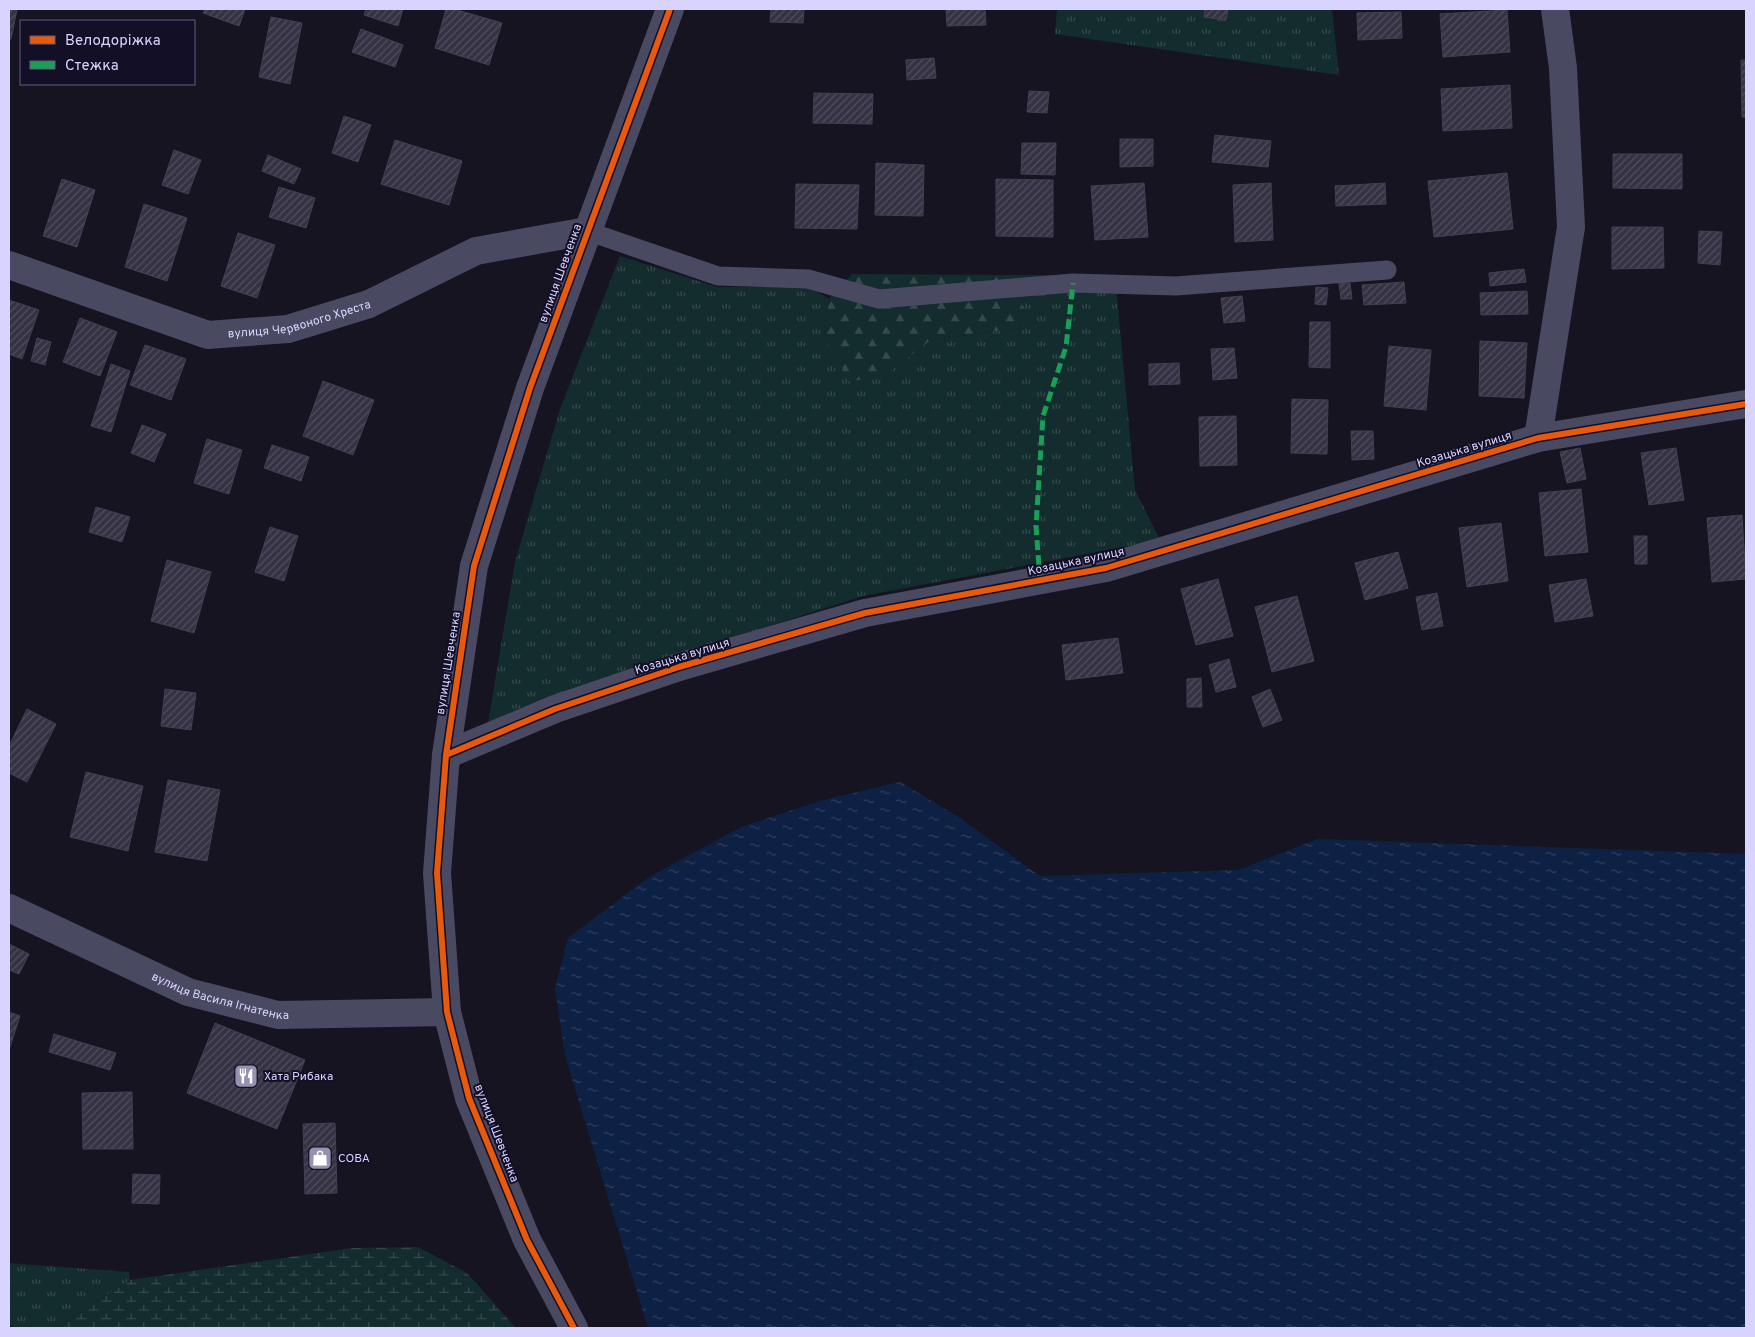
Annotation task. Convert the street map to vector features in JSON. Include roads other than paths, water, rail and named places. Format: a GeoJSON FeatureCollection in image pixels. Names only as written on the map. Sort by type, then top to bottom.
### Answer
{"type":"FeatureCollection","features":[{"type":"Feature","properties":{"kind":"street","name":"вулиця Шевченка"},"geometry":{"type":"LineString","coordinates":[[574,1328],[527,1240],[469,1098],[447,1012],[437,873],[446,755],[474,566],[530,388],[670,9]]}},
{"type":"Feature","properties":{"kind":"street"},"geometry":{"type":"LineString","coordinates":[[1538,438],[1572,227],[1563,68],[1556,9]]}},
{"type":"Feature","properties":{"kind":"street","name":"вулиця Червоного Хреста"},"geometry":{"type":"LineString","coordinates":[[9,265],[208,335],[288,329],[369,304],[476,251],[587,231]]}},
{"type":"Feature","properties":{"kind":"street","name":"Козацька вулиця"},"geometry":{"type":"LineString","coordinates":[[446,755],[554,709],[679,667],[856,616],[1106,568],[1538,438],[1746,404]]}},
{"type":"Feature","properties":{"kind":"street","name":"вулиця Василя Ігнатенка"},"geometry":{"type":"LineString","coordinates":[[9,908],[188,992],[278,1015],[447,1012]]}},
{"type":"Feature","properties":{"kind":"lane"},"geometry":{"type":"LineString","coordinates":[[587,231],[718,276],[808,279],[879,299],[1073,283],[1176,286],[1387,270]]}},
{"type":"Feature","properties":{"kind":"water"},"geometry":{"type":"Polygon","coordinates":[[[900,782],[957,816],[1040,876],[1238,870],[1318,839],[1746,854],[1746,1328],[648,1328],[565,1056],[555,989],[568,938],[649,877],[741,827],[823,800],[900,782]]]}},
{"type":"Feature","properties":{"kind":"place","name":"Хата Рибака"},"geometry":{"type":"Point","coordinates":[246,1076]}},
{"type":"Feature","properties":{"kind":"place","name":"СОВА"},"geometry":{"type":"Point","coordinates":[320,1158]}}]}
